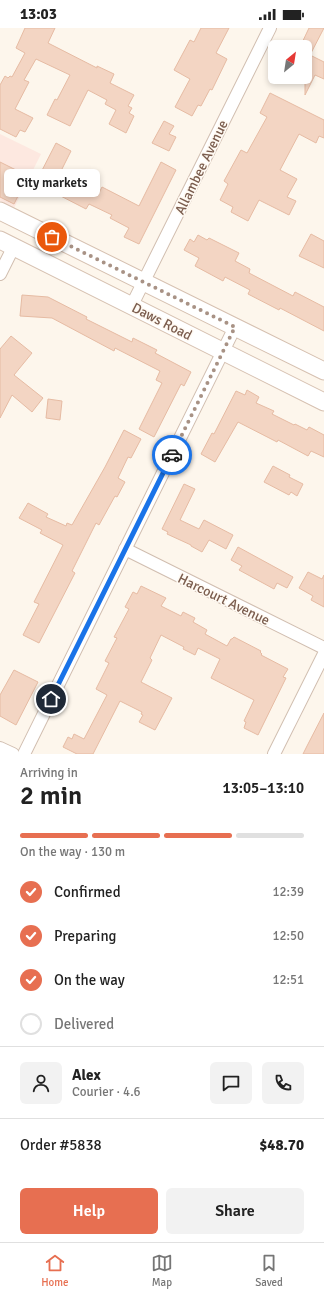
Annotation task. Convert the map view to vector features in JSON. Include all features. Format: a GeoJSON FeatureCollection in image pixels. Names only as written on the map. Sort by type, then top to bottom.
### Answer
{"type":"FeatureCollection","features":[{"type":"Feature","properties":{"kind":"main road","name":"Daws Road"},"geometry":{"type":"LineString","coordinates":[[0,211],[324,371]]}},
{"type":"Feature","properties":{"kind":"main road","name":"Daws Road"},"geometry":{"type":"LineString","coordinates":[[7,243],[324,402]]}},
{"type":"Feature","properties":{"kind":"street","name":"Allambee Avenue"},"geometry":{"type":"LineString","coordinates":[[132,305],[270,28]]}},
{"type":"Feature","properties":{"kind":"street"},"geometry":{"type":"LineString","coordinates":[[0,274],[7,243]]}},
{"type":"Feature","properties":{"kind":"street"},"geometry":{"type":"LineString","coordinates":[[24,754],[235,327]]}},
{"type":"Feature","properties":{"kind":"street","name":"Harcourt Avenue"},"geometry":{"type":"LineString","coordinates":[[125,549],[324,648]]}},
{"type":"Feature","properties":{"kind":"street"},"geometry":{"type":"LineString","coordinates":[[274,754],[324,654]]}},
{"type":"Feature","properties":{"kind":"street"},"geometry":{"type":"LineString","coordinates":[[0,748],[12,754]]}},
{"type":"Feature","properties":{"kind":"shaded area"},"geometry":{"type":"Polygon","coordinates":[[[0,134],[41,154],[14,208],[0,201],[0,134]]]}},
{"type":"Feature","properties":{"kind":"building"},"geometry":{"type":"Polygon","coordinates":[[[25,28],[55,28],[48,43],[97,68],[97,66],[114,74],[110,83],[134,95],[128,106],[132,108],[129,113],[134,116],[126,133],[109,124],[116,110],[105,104],[107,100],[88,90],[70,126],[47,115],[70,75],[36,59],[24,80],[29,82],[15,109],[33,118],[25,132],[20,130],[16,137],[0,129],[0,85],[5,76],[8,78],[10,76],[12,77],[25,53],[16,48],[25,28]]]}},
{"type":"Feature","properties":{"kind":"building"},"geometry":{"type":"Polygon","coordinates":[[[201,28],[229,28],[216,53],[227,59],[212,90],[210,89],[201,106],[198,105],[192,116],[175,107],[190,79],[174,70],[190,40],[194,42],[201,28]]]}},
{"type":"Feature","properties":{"kind":"building"},"geometry":{"type":"Polygon","coordinates":[[[309,28],[324,28],[312,51],[312,40],[303,40],[309,28]]]}},
{"type":"Feature","properties":{"kind":"building"},"geometry":{"type":"Polygon","coordinates":[[[312,56],[324,62],[324,79],[315,75],[312,81],[312,56]]]}},
{"type":"Feature","properties":{"kind":"building"},"geometry":{"type":"Polygon","coordinates":[[[305,84],[310,84],[305,95],[305,84]]]}},
{"type":"Feature","properties":{"kind":"building"},"geometry":{"type":"Polygon","coordinates":[[[270,93],[324,120],[324,138],[319,136],[316,143],[299,134],[280,170],[297,179],[287,197],[296,201],[289,215],[259,200],[248,221],[231,212],[233,207],[220,200],[228,184],[224,181],[241,150],[247,153],[267,117],[260,113],[270,93]]]}},
{"type":"Feature","properties":{"kind":"building"},"geometry":{"type":"Polygon","coordinates":[[[164,121],[174,126],[169,134],[176,137],[169,151],[152,143],[164,121]]]}},
{"type":"Feature","properties":{"kind":"building"},"geometry":{"type":"Polygon","coordinates":[[[56,143],[71,151],[60,173],[99,193],[102,187],[139,206],[161,162],[176,170],[139,244],[124,237],[129,228],[110,218],[112,215],[89,204],[86,209],[51,191],[49,194],[34,186],[56,143]]]}},
{"type":"Feature","properties":{"kind":"building"},"geometry":{"type":"Polygon","coordinates":[[[0,162],[28,176],[14,204],[0,197],[0,162]]]}},
{"type":"Feature","properties":{"kind":"building"},"geometry":{"type":"Polygon","coordinates":[[[311,234],[324,241],[324,268],[299,256],[311,234]]]}},
{"type":"Feature","properties":{"kind":"building"},"geometry":{"type":"Polygon","coordinates":[[[198,235],[207,240],[209,238],[239,253],[235,261],[250,269],[249,273],[293,296],[295,292],[324,307],[324,331],[280,308],[279,310],[248,294],[250,290],[225,277],[223,281],[195,266],[199,258],[184,250],[190,239],[194,242],[198,235]]]}},
{"type":"Feature","properties":{"kind":"building"},"geometry":{"type":"Polygon","coordinates":[[[22,295],[48,297],[87,317],[86,319],[132,342],[133,338],[157,350],[155,353],[191,372],[184,386],[181,384],[154,437],[139,429],[162,383],[156,380],[160,371],[115,348],[114,351],[52,318],[20,316],[22,295]]]}},
{"type":"Feature","properties":{"kind":"building"},"geometry":{"type":"Polygon","coordinates":[[[11,336],[32,353],[14,375],[43,398],[32,412],[12,395],[0,418],[0,349],[11,336]]]}},
{"type":"Feature","properties":{"kind":"building"},"geometry":{"type":"Polygon","coordinates":[[[247,390],[259,397],[256,403],[274,411],[272,414],[294,425],[295,424],[307,430],[309,427],[324,435],[324,457],[311,451],[308,456],[278,440],[277,442],[238,422],[215,462],[201,454],[212,433],[214,434],[236,391],[245,395],[247,390]]]}},
{"type":"Feature","properties":{"kind":"building"},"geometry":{"type":"Polygon","coordinates":[[[48,399],[62,401],[60,420],[46,418],[48,399]]]}},
{"type":"Feature","properties":{"kind":"building"},"geometry":{"type":"Polygon","coordinates":[[[124,430],[141,439],[131,458],[128,457],[118,478],[125,482],[117,497],[115,496],[99,525],[96,523],[72,571],[75,573],[39,643],[23,635],[39,604],[34,602],[63,545],[40,533],[42,530],[19,518],[28,503],[48,514],[46,517],[66,526],[67,523],[72,525],[124,430]]]}},
{"type":"Feature","properties":{"kind":"building"},"geometry":{"type":"Polygon","coordinates":[[[273,466],[290,475],[289,477],[303,484],[297,496],[291,492],[289,495],[264,482],[273,466]]]}},
{"type":"Feature","properties":{"kind":"building"},"geometry":{"type":"Polygon","coordinates":[[[184,484],[195,489],[180,520],[199,529],[204,520],[233,535],[226,549],[209,540],[202,552],[167,534],[168,532],[162,529],[184,484]]]}},
{"type":"Feature","properties":{"kind":"building"},"geometry":{"type":"Polygon","coordinates":[[[238,547],[293,577],[287,588],[277,583],[274,589],[239,570],[242,566],[231,560],[238,547]]]}},
{"type":"Feature","properties":{"kind":"building"},"geometry":{"type":"Polygon","coordinates":[[[308,572],[322,579],[324,575],[324,607],[311,600],[313,596],[299,588],[308,572]]]}},
{"type":"Feature","properties":{"kind":"building"},"geometry":{"type":"Polygon","coordinates":[[[141,586],[166,598],[161,606],[181,616],[183,612],[195,618],[193,622],[207,630],[205,634],[227,646],[234,637],[261,651],[261,655],[288,669],[283,677],[286,678],[258,735],[244,728],[246,722],[244,721],[254,700],[211,678],[220,659],[198,648],[195,655],[183,649],[184,647],[161,635],[150,658],[152,660],[141,682],[172,698],[155,730],[139,722],[143,715],[141,714],[142,712],[120,701],[93,754],[77,754],[63,747],[68,737],[72,739],[74,734],[84,739],[107,695],[96,689],[109,663],[105,661],[117,638],[114,637],[129,609],[125,607],[133,592],[137,594],[141,586]]]}},
{"type":"Feature","properties":{"kind":"building"},"geometry":{"type":"Polygon","coordinates":[[[14,670],[38,682],[16,725],[0,716],[0,695],[14,670]]]}},
{"type":"Feature","properties":{"kind":"building"},"geometry":{"type":"Polygon","coordinates":[[[324,713],[324,754],[303,754],[307,746],[324,713]]]}},
{"type":"Feature","properties":{"kind":"way so far"},"geometry":{"type":"LineString","coordinates":[[52,237],[235,327],[172,455]]}},
{"type":"Feature","properties":{"kind":"place","name":"City markets"},"geometry":{"type":"Point","coordinates":[52,237]}},
{"type":"Feature","properties":{"kind":"route"},"geometry":{"type":"LineString","coordinates":[[51,699],[172,455]]}}]}
